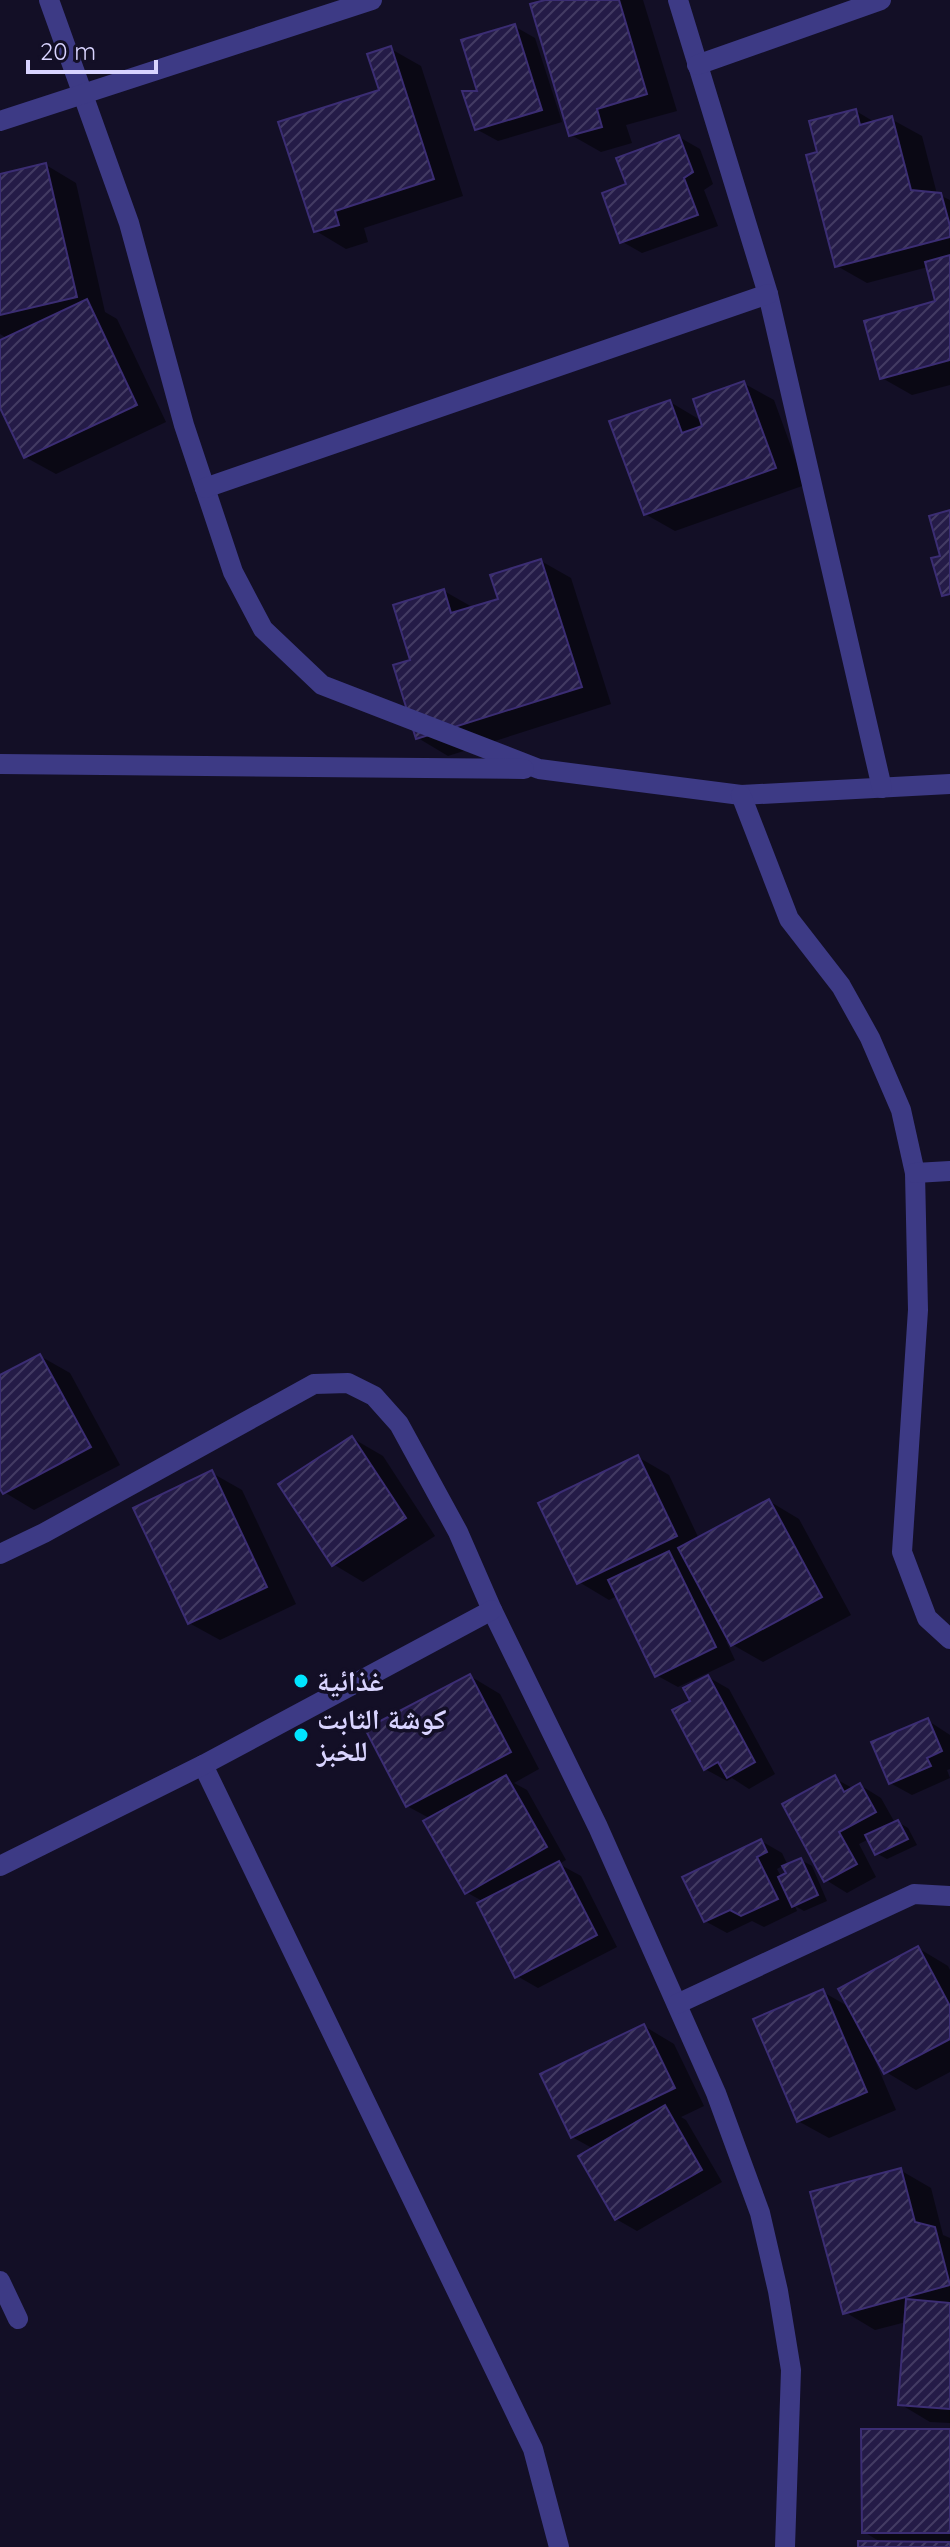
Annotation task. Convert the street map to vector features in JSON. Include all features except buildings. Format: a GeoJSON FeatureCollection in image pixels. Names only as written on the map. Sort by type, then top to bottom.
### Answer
{"type":"FeatureCollection","features":[{"type":"Feature","properties":{"kind":"street"},"geometry":{"type":"LineString","coordinates":[[49,0],[129,223],[184,425],[233,572],[263,629],[322,685],[539,769]]}},
{"type":"Feature","properties":{"kind":"street"},"geometry":{"type":"LineString","coordinates":[[0,121],[372,0]]}},
{"type":"Feature","properties":{"kind":"street"},"geometry":{"type":"LineString","coordinates":[[678,0],[768,294],[882,788]]}},
{"type":"Feature","properties":{"kind":"street"},"geometry":{"type":"LineString","coordinates":[[697,65],[881,0]]}},
{"type":"Feature","properties":{"kind":"street"},"geometry":{"type":"LineString","coordinates":[[205,488],[768,294]]}},
{"type":"Feature","properties":{"kind":"street"},"geometry":{"type":"LineString","coordinates":[[0,764],[539,769],[741,795],[950,784]]}},
{"type":"Feature","properties":{"kind":"street"},"geometry":{"type":"LineString","coordinates":[[741,795],[789,919],[841,986],[870,1038],[901,1110],[915,1173],[918,1310],[902,1552],[927,1618],[950,1639]]}},
{"type":"Feature","properties":{"kind":"street"},"geometry":{"type":"LineString","coordinates":[[915,1173],[950,1171]]}},
{"type":"Feature","properties":{"kind":"street"},"geometry":{"type":"LineString","coordinates":[[0,1554],[44,1533],[314,1384],[348,1383],[374,1396],[399,1424],[458,1532],[492,1610],[598,1827],[743,2162],[760,2213],[778,2291],[791,2370],[785,2547]]}},
{"type":"Feature","properties":{"kind":"street"},"geometry":{"type":"LineString","coordinates":[[0,1866],[203,1765],[492,1610]]}},
{"type":"Feature","properties":{"kind":"street"},"geometry":{"type":"LineString","coordinates":[[203,1765],[533,2449],[559,2547]]}},
{"type":"Feature","properties":{"kind":"street"},"geometry":{"type":"LineString","coordinates":[[677,2004],[914,1894],[950,1896]]}},
{"type":"Feature","properties":{"kind":"street"},"geometry":{"type":"LineString","coordinates":[[0,2281],[18,2319]]}},
{"type":"Feature","properties":{"kind":"place","name":"غذائية"},"geometry":{"type":"Point","coordinates":[301,1681]}},
{"type":"Feature","properties":{"kind":"place","name":"كوشة الثابت للخبز"},"geometry":{"type":"Point","coordinates":[301,1735]}}]}
